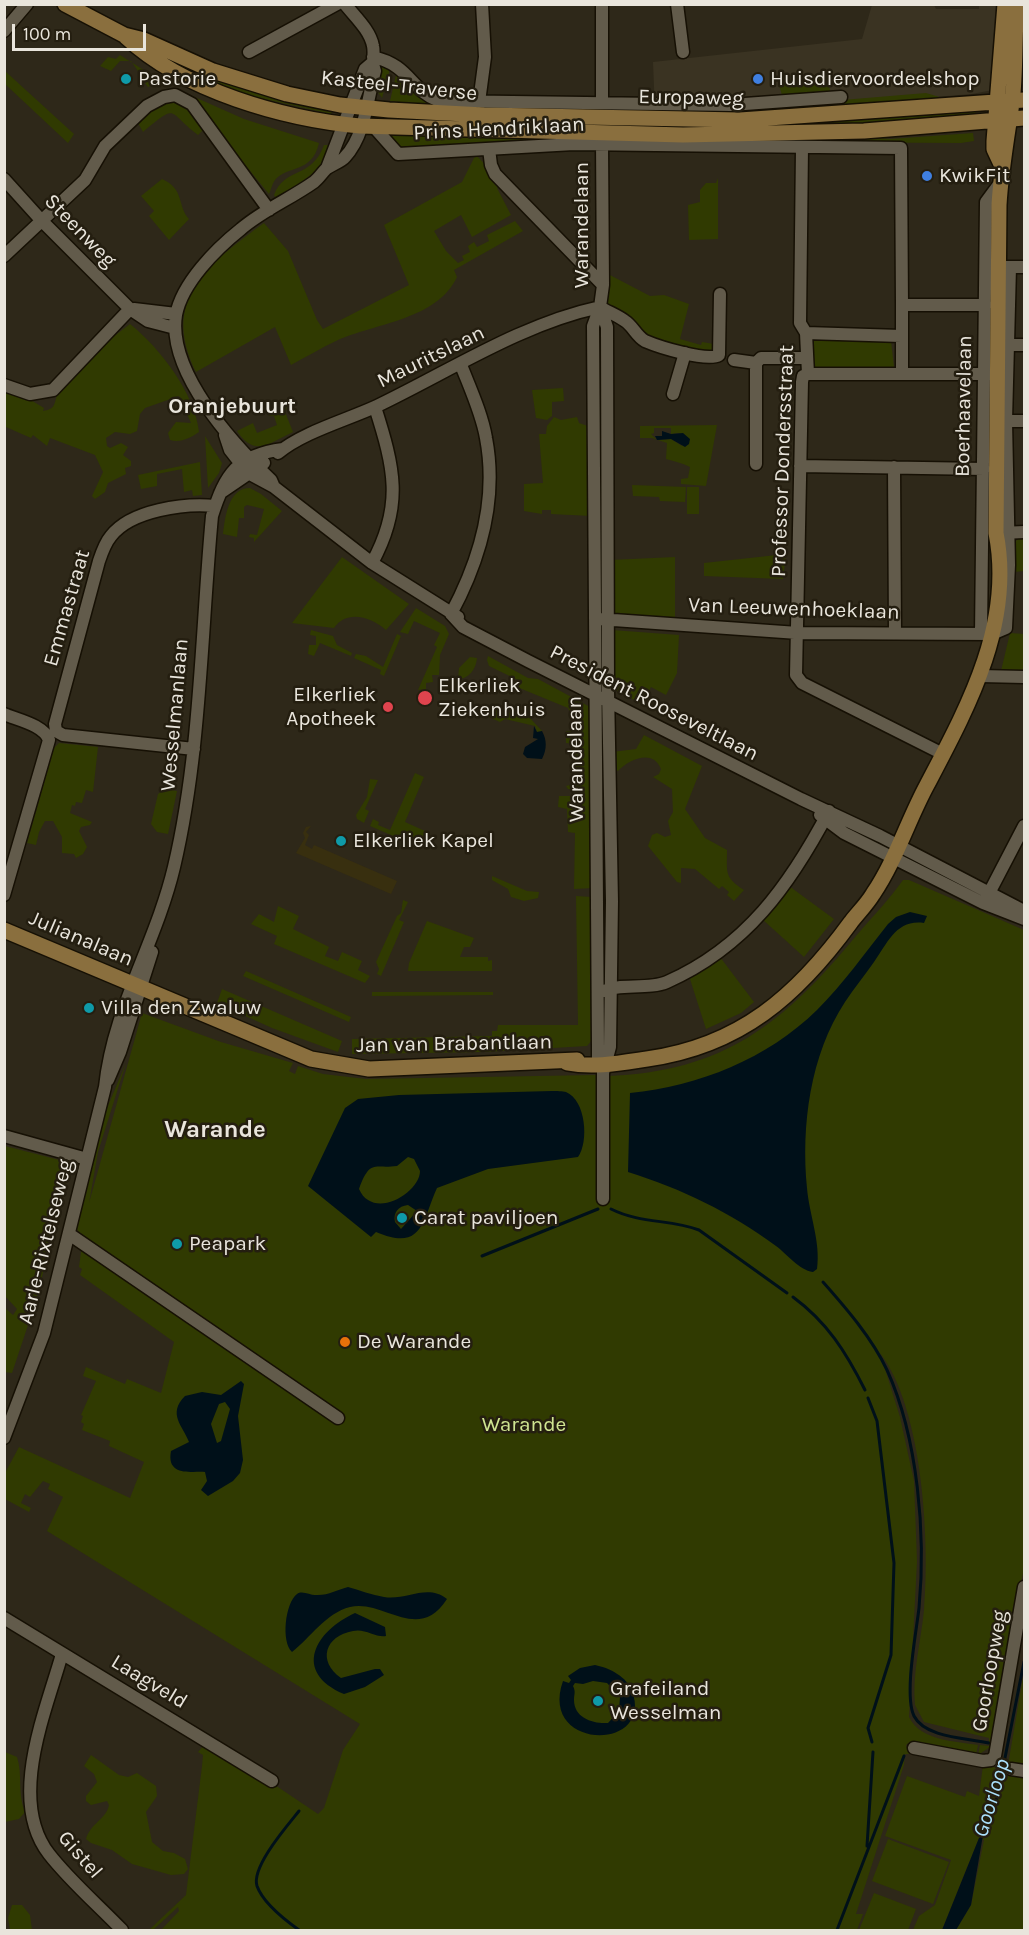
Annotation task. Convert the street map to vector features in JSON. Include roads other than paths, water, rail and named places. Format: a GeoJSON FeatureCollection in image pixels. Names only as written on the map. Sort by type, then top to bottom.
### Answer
{"type":"FeatureCollection","features":[{"type":"Feature","properties":{"kind":"main road","name":"Kasteel-Traverse"},"geometry":{"type":"LineString","coordinates":[[65,4],[124,35],[144,40],[213,71],[286,94],[358,107],[484,115],[606,110]]}},
{"type":"Feature","properties":{"kind":"main road"},"geometry":{"type":"LineString","coordinates":[[1005,4],[995,102],[1009,120],[1018,100],[1017,4]]}},
{"type":"Feature","properties":{"kind":"main road","name":"Kasteel-Traverse"},"geometry":{"type":"LineString","coordinates":[[124,35],[140,50],[194,81],[266,108],[360,126],[598,138]]}},
{"type":"Feature","properties":{"kind":"main road","name":"Europaweg"},"geometry":{"type":"LineString","coordinates":[[606,110],[740,120],[1018,100]]}},
{"type":"Feature","properties":{"kind":"main road","name":"Europaweg"},"geometry":{"type":"LineString","coordinates":[[598,138],[864,131],[1009,120]]}},
{"type":"Feature","properties":{"kind":"main road","name":"Boerhaavelaan"},"geometry":{"type":"LineString","coordinates":[[892,850],[915,815],[918,803],[981,676],[987,634],[999,602],[1001,554],[996,532],[997,374],[1004,267],[1000,183],[1009,120]]}},
{"type":"Feature","properties":{"kind":"main road","name":"Jan van Brabantlaan"},"geometry":{"type":"LineString","coordinates":[[137,985],[228,1027],[311,1059],[345,1067],[369,1069],[644,1059],[705,1047],[757,1021],[812,971],[872,896],[892,850]]}},
{"type":"Feature","properties":{"kind":"main road","name":"Julianalaan"},"geometry":{"type":"LineString","coordinates":[[4,930],[137,985]]}},
{"type":"Feature","properties":{"kind":"street"},"geometry":{"type":"LineString","coordinates":[[4,30],[27,4]]}},
{"type":"Feature","properties":{"kind":"street"},"geometry":{"type":"LineString","coordinates":[[249,52],[337,4]]}},
{"type":"Feature","properties":{"kind":"street"},"geometry":{"type":"LineString","coordinates":[[175,328],[176,314],[185,291],[219,249],[241,228],[316,180],[327,168],[345,158],[360,126],[358,107],[375,71],[372,60],[373,46],[368,33],[345,4]]}},
{"type":"Feature","properties":{"kind":"street"},"geometry":{"type":"LineString","coordinates":[[479,102],[485,57],[482,4]]}},
{"type":"Feature","properties":{"kind":"street"},"geometry":{"type":"LineString","coordinates":[[602,4],[606,110]]}},
{"type":"Feature","properties":{"kind":"street"},"geometry":{"type":"LineString","coordinates":[[677,4],[682,52]]}},
{"type":"Feature","properties":{"kind":"street","name":"Europaweg"},"geometry":{"type":"LineString","coordinates":[[372,60],[398,66],[428,96],[439,100],[606,110],[731,105],[841,97]]}},
{"type":"Feature","properties":{"kind":"street"},"geometry":{"type":"LineString","coordinates":[[4,256],[86,180],[105,146],[127,122],[147,106],[164,97],[175,95],[192,104],[262,196],[269,210]]}},
{"type":"Feature","properties":{"kind":"street","name":"Europaweg"},"geometry":{"type":"LineString","coordinates":[[1009,120],[1024,125]]}},
{"type":"Feature","properties":{"kind":"street","name":"Prins Hendriklaan"},"geometry":{"type":"LineString","coordinates":[[360,126],[398,153],[489,149],[598,138]]}},
{"type":"Feature","properties":{"kind":"street"},"geometry":{"type":"LineString","coordinates":[[598,138],[802,148],[901,148],[902,374]]}},
{"type":"Feature","properties":{"kind":"street","name":"Warandelaan"},"geometry":{"type":"LineString","coordinates":[[598,138],[603,285],[600,307],[607,327],[601,619],[594,694],[598,995],[603,1060],[603,1198]]}},
{"type":"Feature","properties":{"kind":"street","name":"Professor Dondersstraat"},"geometry":{"type":"LineString","coordinates":[[802,148],[800,323],[806,333],[808,374],[803,376],[802,381],[798,633],[795,669],[802,683],[943,754]]}},
{"type":"Feature","properties":{"kind":"street"},"geometry":{"type":"LineString","coordinates":[[489,149],[495,174],[603,285]]}},
{"type":"Feature","properties":{"kind":"street","name":"Steenweg"},"geometry":{"type":"LineString","coordinates":[[4,179],[41,220],[130,309],[148,321],[175,328]]}},
{"type":"Feature","properties":{"kind":"street","name":"Boerhaavelaan"},"geometry":{"type":"LineString","coordinates":[[996,532],[1006,421],[986,305],[986,202],[1000,183]]}},
{"type":"Feature","properties":{"kind":"street"},"geometry":{"type":"LineString","coordinates":[[1004,267],[1024,267]]}},
{"type":"Feature","properties":{"kind":"street","name":"Boerhaavelaan"},"geometry":{"type":"LineString","coordinates":[[996,532],[984,468],[997,374],[1008,345],[1004,267]]}},
{"type":"Feature","properties":{"kind":"street"},"geometry":{"type":"LineString","coordinates":[[600,307],[627,322],[638,336],[646,341],[685,353],[714,358],[719,355],[720,294]]}},
{"type":"Feature","properties":{"kind":"street"},"geometry":{"type":"LineString","coordinates":[[902,305],[986,305]]}},
{"type":"Feature","properties":{"kind":"street","name":"Mauritslaan"},"geometry":{"type":"LineString","coordinates":[[249,465],[375,407],[538,325],[600,307]]}},
{"type":"Feature","properties":{"kind":"street"},"geometry":{"type":"LineString","coordinates":[[4,385],[30,394],[53,390],[130,309],[176,314]]}},
{"type":"Feature","properties":{"kind":"street","name":"President Rooseveltlaan"},"geometry":{"type":"LineString","coordinates":[[175,328],[179,349],[199,394],[249,465],[271,480],[274,487],[372,563],[451,614],[463,627],[801,799],[826,815],[1024,919]]}},
{"type":"Feature","properties":{"kind":"street"},"geometry":{"type":"LineString","coordinates":[[806,333],[901,336]]}},
{"type":"Feature","properties":{"kind":"street"},"geometry":{"type":"LineString","coordinates":[[1008,345],[1024,345]]}},
{"type":"Feature","properties":{"kind":"street"},"geometry":{"type":"LineString","coordinates":[[674,394],[685,353]]}},
{"type":"Feature","properties":{"kind":"street"},"geometry":{"type":"LineString","coordinates":[[756,464],[756,363],[761,358],[807,358]]}},
{"type":"Feature","properties":{"kind":"street"},"geometry":{"type":"LineString","coordinates":[[734,360],[756,363]]}},
{"type":"Feature","properties":{"kind":"street"},"geometry":{"type":"LineString","coordinates":[[451,614],[464,591],[479,554],[487,517],[490,484],[486,438],[461,364]]}},
{"type":"Feature","properties":{"kind":"street"},"geometry":{"type":"LineString","coordinates":[[808,374],[997,374]]}},
{"type":"Feature","properties":{"kind":"street"},"geometry":{"type":"LineString","coordinates":[[372,563],[390,522],[393,502],[392,458],[375,407]]}},
{"type":"Feature","properties":{"kind":"street"},"geometry":{"type":"LineString","coordinates":[[1006,421],[1024,421]]}},
{"type":"Feature","properties":{"kind":"street","name":"Wesselmanlaan"},"geometry":{"type":"LineString","coordinates":[[137,985],[173,870],[184,821],[194,749],[206,583],[215,506],[220,493],[249,465]]}},
{"type":"Feature","properties":{"kind":"street"},"geometry":{"type":"LineString","coordinates":[[800,466],[984,468]]}},
{"type":"Feature","properties":{"kind":"street"},"geometry":{"type":"LineString","coordinates":[[894,467],[895,633]]}},
{"type":"Feature","properties":{"kind":"street","name":"Emmastraat"},"geometry":{"type":"LineString","coordinates":[[4,895],[55,724],[99,561],[111,536],[136,518],[176,507],[215,506]]}},
{"type":"Feature","properties":{"kind":"street"},"geometry":{"type":"LineString","coordinates":[[996,532],[1024,532]]}},
{"type":"Feature","properties":{"kind":"street","name":"Warandelaan"},"geometry":{"type":"LineString","coordinates":[[601,619],[608,701],[611,987],[603,1060]]}},
{"type":"Feature","properties":{"kind":"street","name":"Van Leeuwenhoeklaan"},"geometry":{"type":"LineString","coordinates":[[601,619],[798,633],[987,634]]}},
{"type":"Feature","properties":{"kind":"street"},"geometry":{"type":"LineString","coordinates":[[981,676],[1024,677]]}},
{"type":"Feature","properties":{"kind":"street"},"geometry":{"type":"LineString","coordinates":[[4,714],[52,733],[194,749]]}},
{"type":"Feature","properties":{"kind":"street"},"geometry":{"type":"LineString","coordinates":[[598,995],[611,987],[630,989],[664,983],[724,951],[741,936],[782,888],[826,815]]}},
{"type":"Feature","properties":{"kind":"street"},"geometry":{"type":"LineString","coordinates":[[987,898],[1024,826]]}},
{"type":"Feature","properties":{"kind":"street","name":"President Rooseveltlaan"},"geometry":{"type":"LineString","coordinates":[[987,898],[1024,911]]}},
{"type":"Feature","properties":{"kind":"street","name":"Aarle-Rixtelseweg"},"geometry":{"type":"LineString","coordinates":[[4,1438],[44,1333],[105,1087],[108,1059],[137,985]]}},
{"type":"Feature","properties":{"kind":"street"},"geometry":{"type":"LineString","coordinates":[[4,1136],[87,1159]]}},
{"type":"Feature","properties":{"kind":"street"},"geometry":{"type":"LineString","coordinates":[[69,1234],[338,1418]]}},
{"type":"Feature","properties":{"kind":"street","name":"Goorloopweg"},"geometry":{"type":"LineString","coordinates":[[914,1748],[992,1760],[999,1733],[1024,1587]]}},
{"type":"Feature","properties":{"kind":"street","name":"Laagveld"},"geometry":{"type":"LineString","coordinates":[[4,1618],[272,1781]]}},
{"type":"Feature","properties":{"kind":"street","name":"Gistel"},"geometry":{"type":"LineString","coordinates":[[62,1654],[32,1758],[30,1805],[37,1832],[48,1853],[122,1930]]}},
{"type":"Feature","properties":{"kind":"street"},"geometry":{"type":"LineString","coordinates":[[1011,1769],[1024,1772]]}},
{"type":"Feature","properties":{"kind":"waterway"},"geometry":{"type":"LineString","coordinates":[[482,1256],[598,1209]]}},
{"type":"Feature","properties":{"kind":"waterway"},"geometry":{"type":"LineString","coordinates":[[611,1209],[633,1217],[699,1230],[787,1293]]}},
{"type":"Feature","properties":{"kind":"waterway"},"geometry":{"type":"LineString","coordinates":[[823,1282],[858,1324],[881,1358],[898,1397],[913,1456],[921,1550],[919,1608],[910,1679],[911,1706],[914,1716],[927,1729],[937,1733],[989,1743]]}},
{"type":"Feature","properties":{"kind":"waterway"},"geometry":{"type":"LineString","coordinates":[[793,1297],[826,1327],[851,1363],[865,1390]]}},
{"type":"Feature","properties":{"kind":"waterway"},"geometry":{"type":"LineString","coordinates":[[868,1398],[877,1421],[894,1563],[891,1655],[868,1728],[872,1742]]}},
{"type":"Feature","properties":{"kind":"waterway","name":"Goorloop"},"geometry":{"type":"LineString","coordinates":[[982,1837],[997,1798],[1024,1662]]}},
{"type":"Feature","properties":{"kind":"waterway"},"geometry":{"type":"LineString","coordinates":[[867,1846],[873,1752]]}},
{"type":"Feature","properties":{"kind":"waterway"},"geometry":{"type":"LineString","coordinates":[[837,1930],[904,1756]]}},
{"type":"Feature","properties":{"kind":"waterway"},"geometry":{"type":"LineString","coordinates":[[299,1811],[264,1858],[259,1868],[257,1886],[269,1905],[299,1930]]}},
{"type":"Feature","properties":{"kind":"place","name":"Pastorie"},"geometry":{"type":"Point","coordinates":[126,79]}},
{"type":"Feature","properties":{"kind":"place","name":"Huisdiervoordeelshop"},"geometry":{"type":"Point","coordinates":[758,79]}},
{"type":"Feature","properties":{"kind":"place","name":"KwikFit"},"geometry":{"type":"Point","coordinates":[927,176]}},
{"type":"Feature","properties":{"kind":"place","name":"Elkerliek Ziekenhuis"},"geometry":{"type":"Point","coordinates":[425,698]}},
{"type":"Feature","properties":{"kind":"place","name":"Elkerliek Apotheek"},"geometry":{"type":"Point","coordinates":[388,707]}},
{"type":"Feature","properties":{"kind":"place","name":"Elkerliek Kapel"},"geometry":{"type":"Point","coordinates":[341,841]}},
{"type":"Feature","properties":{"kind":"place","name":"Villa den Zwaluw"},"geometry":{"type":"Point","coordinates":[89,1008]}},
{"type":"Feature","properties":{"kind":"place","name":"Carat paviljoen"},"geometry":{"type":"Point","coordinates":[402,1218]}},
{"type":"Feature","properties":{"kind":"place","name":"Peapark"},"geometry":{"type":"Point","coordinates":[177,1244]}},
{"type":"Feature","properties":{"kind":"place","name":"De Warande"},"geometry":{"type":"Point","coordinates":[345,1342]}},
{"type":"Feature","properties":{"kind":"place","name":"Grafeiland Wesselman"},"geometry":{"type":"Point","coordinates":[598,1701]}},
{"type":"Feature","properties":{"kind":"district","name":"Oranjebuurt"},"geometry":{"type":"Point","coordinates":[232,407]}},
{"type":"Feature","properties":{"kind":"district","name":"Warande"},"geometry":{"type":"Point","coordinates":[215,1130]}}]}
